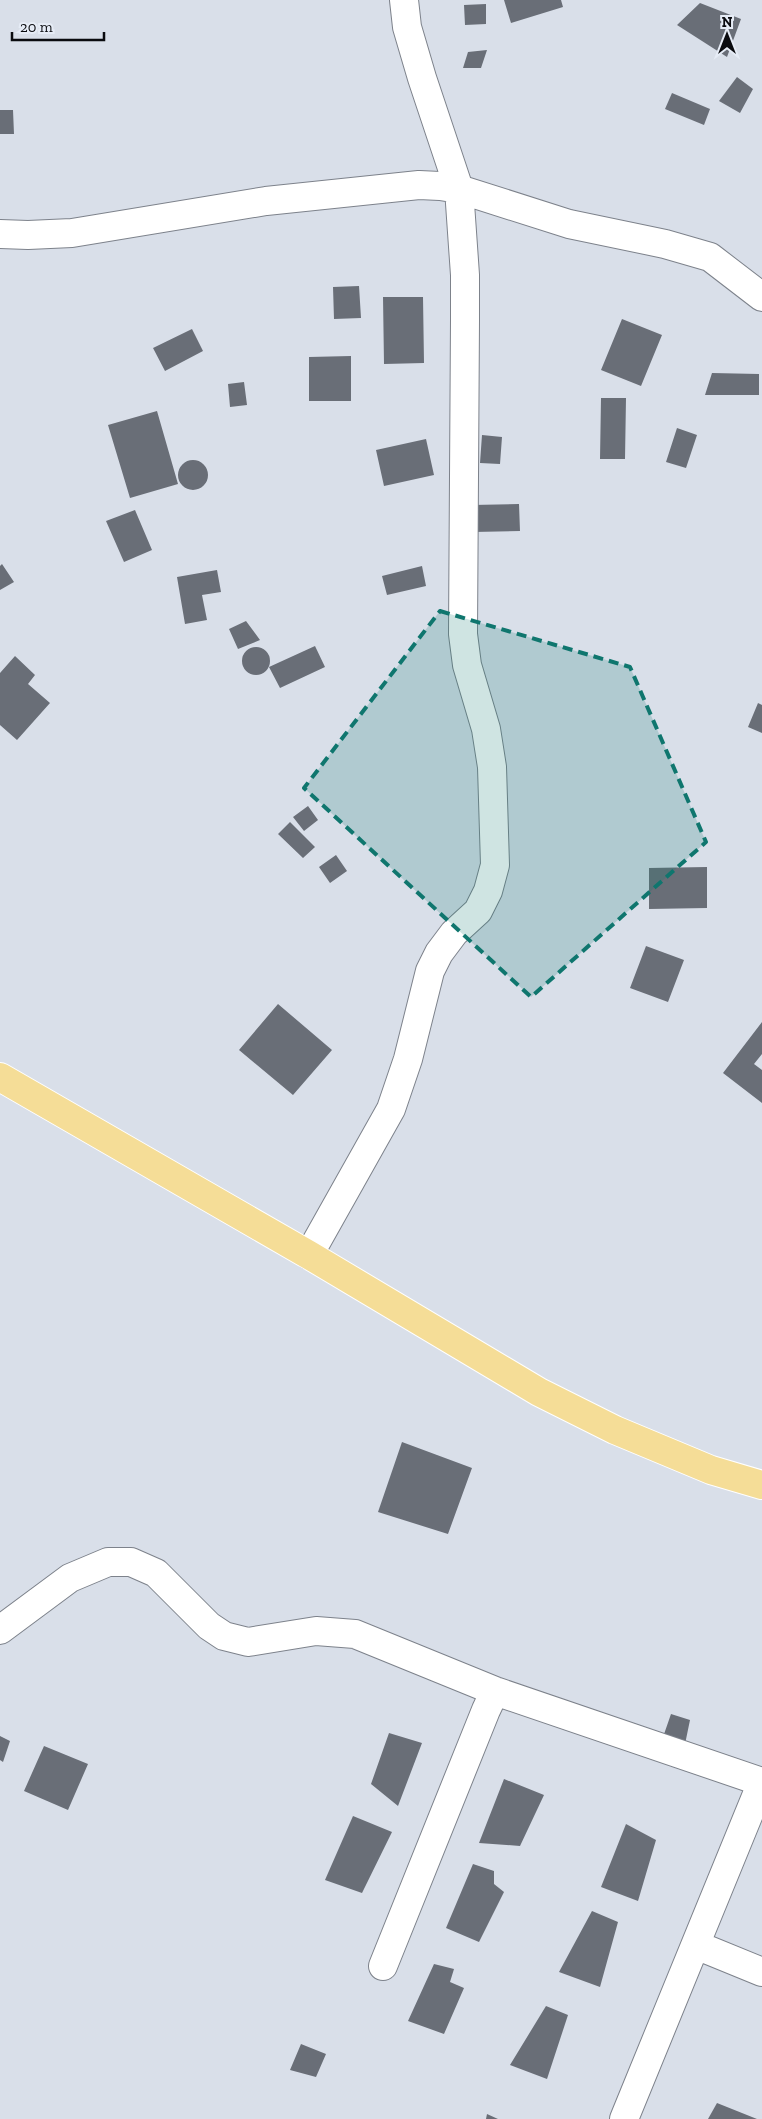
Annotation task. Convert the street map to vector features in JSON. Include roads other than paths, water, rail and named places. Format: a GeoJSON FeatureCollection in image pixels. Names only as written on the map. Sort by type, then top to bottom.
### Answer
{"type":"FeatureCollection","features":[{"type":"Feature","properties":{"kind":"main road"},"geometry":{"type":"LineString","coordinates":[[0,1077],[547,1396],[615,1430],[711,1470],[762,1485]]}},
{"type":"Feature","properties":{"kind":"street"},"geometry":{"type":"LineString","coordinates":[[308,1255],[391,1109],[408,1059],[430,971],[439,953],[454,933],[478,911],[488,891],[494,866],[492,767],[486,729],[467,666],[463,634],[465,275],[459,189],[420,69],[408,27],[404,0]]}},
{"type":"Feature","properties":{"kind":"street"},"geometry":{"type":"LineString","coordinates":[[0,234],[28,236],[72,233],[258,202],[419,185],[440,186],[459,189],[569,224],[665,244],[710,257],[762,297]]}},
{"type":"Feature","properties":{"kind":"street"},"geometry":{"type":"LineString","coordinates":[[0,1630],[70,1578],[108,1562],[131,1562],[156,1573],[209,1626],[224,1636],[248,1642],[316,1631],[355,1634],[496,1691],[762,1782],[624,2119]]}},
{"type":"Feature","properties":{"kind":"street"},"geometry":{"type":"LineString","coordinates":[[383,1966],[486,1710],[496,1691]]}},
{"type":"Feature","properties":{"kind":"street"},"geometry":{"type":"LineString","coordinates":[[696,1945],[762,1972]]}}]}
